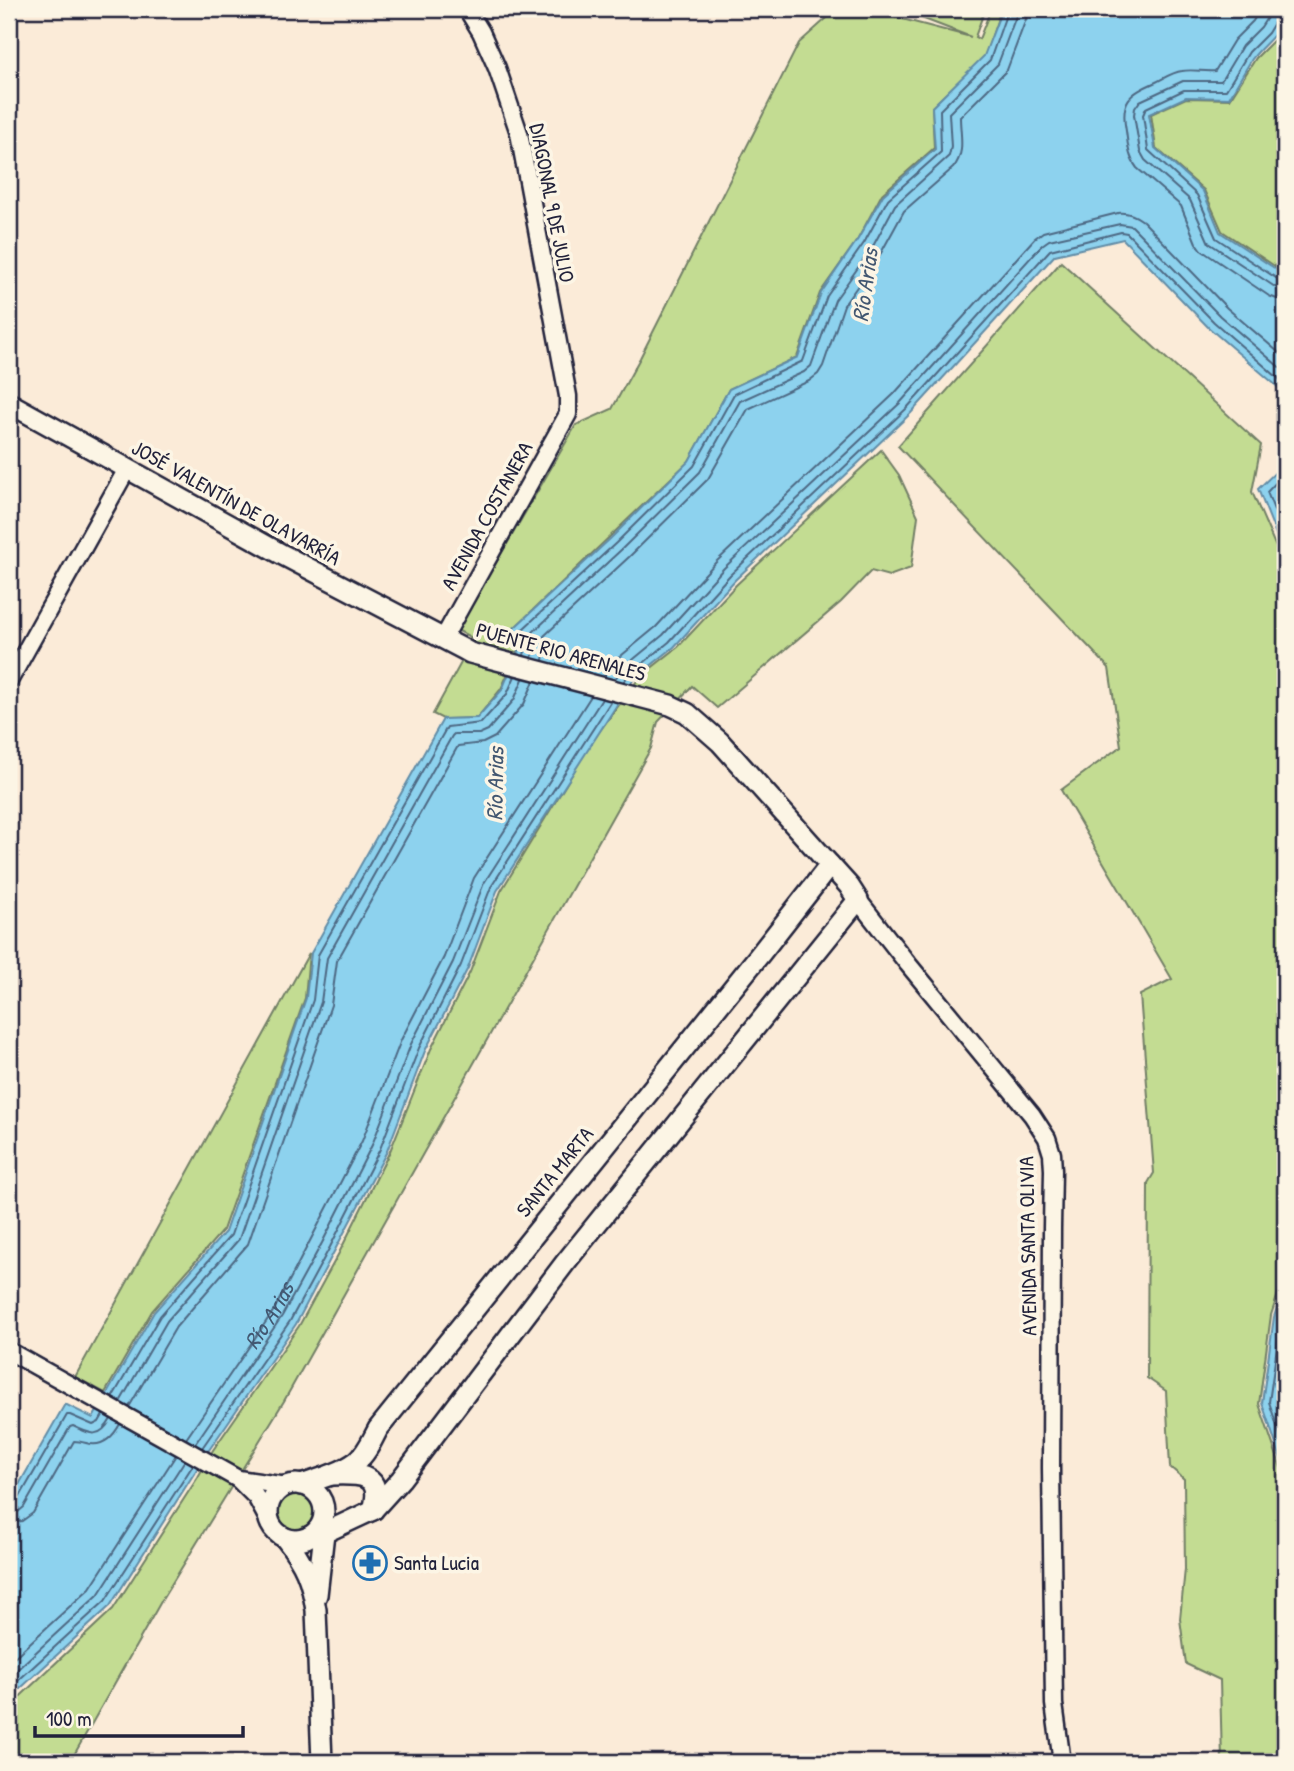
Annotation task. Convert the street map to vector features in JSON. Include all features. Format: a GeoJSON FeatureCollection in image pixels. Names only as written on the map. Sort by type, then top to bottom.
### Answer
{"type":"FeatureCollection","features":[{"type":"Feature","properties":{"kind":"main road","name":"JOSÉ VALENTÍN DE OLAVARRÍA"},"geometry":{"type":"LineString","coordinates":[[9,403],[283,555],[443,639]]}},
{"type":"Feature","properties":{"kind":"main road","name":"PUENTE RIO ARENALES"},"geometry":{"type":"LineString","coordinates":[[443,639],[470,653],[670,705]]}},
{"type":"Feature","properties":{"kind":"main road","name":"AVENIDA SANTA OLIVIA"},"geometry":{"type":"LineString","coordinates":[[670,705],[687,713],[720,742],[849,886],[858,900]]}},
{"type":"Feature","properties":{"kind":"main road","name":"SANTA MARTA"},"geometry":{"type":"LineString","coordinates":[[294,1485],[330,1475],[357,1460],[378,1429],[830,865]]}},
{"type":"Feature","properties":{"kind":"main road"},"geometry":{"type":"LineString","coordinates":[[285,1538],[298,1540],[373,1510],[401,1479],[565,1264],[858,900]]}},
{"type":"Feature","properties":{"kind":"main road"},"geometry":{"type":"LineString","coordinates":[[369,1446],[375,1471],[383,1477],[401,1479]]}},
{"type":"Feature","properties":{"kind":"main road"},"geometry":{"type":"LineString","coordinates":[[330,1475],[353,1475],[374,1483],[377,1495],[373,1510]]}},
{"type":"Feature","properties":{"kind":"main road"},"geometry":{"type":"LineString","coordinates":[[316,1610],[313,1587],[305,1568],[285,1538],[276,1532],[270,1523],[269,1507],[272,1499],[278,1491],[294,1485],[312,1489],[320,1498],[324,1509],[319,1530],[316,1610],[322,1762]]}},
{"type":"Feature","properties":{"kind":"street","name":"DIAGONAL 9 DE JULIO"},"geometry":{"type":"LineString","coordinates":[[467,9],[497,68],[519,133],[568,396],[568,414]]}},
{"type":"Feature","properties":{"kind":"street","name":"AVENIDA COSTANERA"},"geometry":{"type":"LineString","coordinates":[[443,639],[568,414]]}},
{"type":"Feature","properties":{"kind":"street"},"geometry":{"type":"LineString","coordinates":[[9,681],[127,469]]}},
{"type":"Feature","properties":{"kind":"street","name":"AVENIDA SANTA OLIVIA"},"geometry":{"type":"LineString","coordinates":[[858,900],[1032,1115],[1047,1138],[1052,1154],[1051,1468],[1054,1704],[1062,1762]]}},
{"type":"Feature","properties":{"kind":"street"},"geometry":{"type":"LineString","coordinates":[[9,1351],[238,1479],[256,1497],[270,1523]]}},
{"type":"Feature","properties":{"kind":"street"},"geometry":{"type":"LineString","coordinates":[[238,1479],[294,1485]]}},
{"type":"Feature","properties":{"kind":"green space"},"geometry":{"type":"Polygon","coordinates":[[[837,9],[864,9],[971,37],[898,9],[985,9],[975,37],[979,39],[991,9],[1001,9],[985,56],[932,107],[934,148],[882,194],[858,239],[820,293],[797,357],[729,389],[689,461],[514,628],[519,649],[501,689],[477,718],[443,719],[433,714],[474,639],[457,630],[576,425],[612,409],[799,43],[837,9]]]}},
{"type":"Feature","properties":{"kind":"green space"},"geometry":{"type":"Polygon","coordinates":[[[1285,22],[1285,273],[1222,231],[1204,190],[1156,148],[1151,114],[1186,98],[1230,99],[1256,58],[1275,39],[1285,22]]]}},
{"type":"Feature","properties":{"kind":"green space"},"geometry":{"type":"Polygon","coordinates":[[[1061,262],[1261,445],[1252,492],[1285,568],[1285,1273],[1271,1315],[1259,1404],[1285,1480],[1285,1762],[1222,1762],[1220,1680],[1186,1664],[1180,1619],[1185,1569],[1184,1479],[1170,1467],[1166,1391],[1147,1378],[1148,1183],[1154,1173],[1140,995],[1172,979],[1061,790],[1121,746],[1109,668],[898,446],[1061,262]]]}},
{"type":"Feature","properties":{"kind":"green space"},"geometry":{"type":"Polygon","coordinates":[[[881,450],[899,475],[918,516],[911,568],[889,576],[871,571],[841,602],[717,708],[692,686],[658,722],[651,748],[284,1401],[163,1598],[70,1762],[9,1762],[9,1707],[113,1609],[213,1450],[299,1326],[390,1151],[431,1049],[470,972],[501,891],[593,740],[640,677],[678,647],[736,585],[881,450]]]}},
{"type":"Feature","properties":{"kind":"green space"},"geometry":{"type":"Polygon","coordinates":[[[309,953],[305,998],[223,1230],[152,1311],[105,1393],[75,1377],[309,953]]]}},
{"type":"Feature","properties":{"kind":"green space"},"geometry":{"type":"Polygon","coordinates":[[[295,1491],[309,1497],[315,1511],[309,1525],[295,1531],[281,1525],[275,1511],[281,1497],[295,1491]]]}},
{"type":"Feature","properties":{"kind":"water","name":"Río Arias"},"geometry":{"type":"Polygon","coordinates":[[[1002,9],[1285,9],[1282,24],[1252,59],[1229,98],[1186,97],[1149,114],[1155,148],[1203,191],[1220,232],[1285,275],[1285,393],[1209,328],[1123,239],[1055,255],[911,413],[735,580],[674,647],[633,680],[497,891],[468,968],[425,1051],[387,1151],[296,1324],[209,1450],[110,1606],[9,1699],[9,1502],[65,1404],[93,1418],[154,1312],[225,1232],[306,998],[311,953],[443,719],[477,718],[502,690],[519,649],[514,628],[689,461],[729,389],[798,357],[821,293],[858,239],[883,195],[935,149],[932,107],[984,56],[1002,9]]]}},
{"type":"Feature","properties":{"kind":"water"},"geometry":{"type":"Polygon","coordinates":[[[1285,463],[1285,557],[1258,489],[1285,463]]]}},
{"type":"Feature","properties":{"kind":"water"},"geometry":{"type":"Polygon","coordinates":[[[1285,1283],[1285,1471],[1262,1403],[1274,1317],[1285,1283]]]}},
{"type":"Feature","properties":{"kind":"place","name":"Santa Lucia"},"geometry":{"type":"Point","coordinates":[370,1563]}}]}
